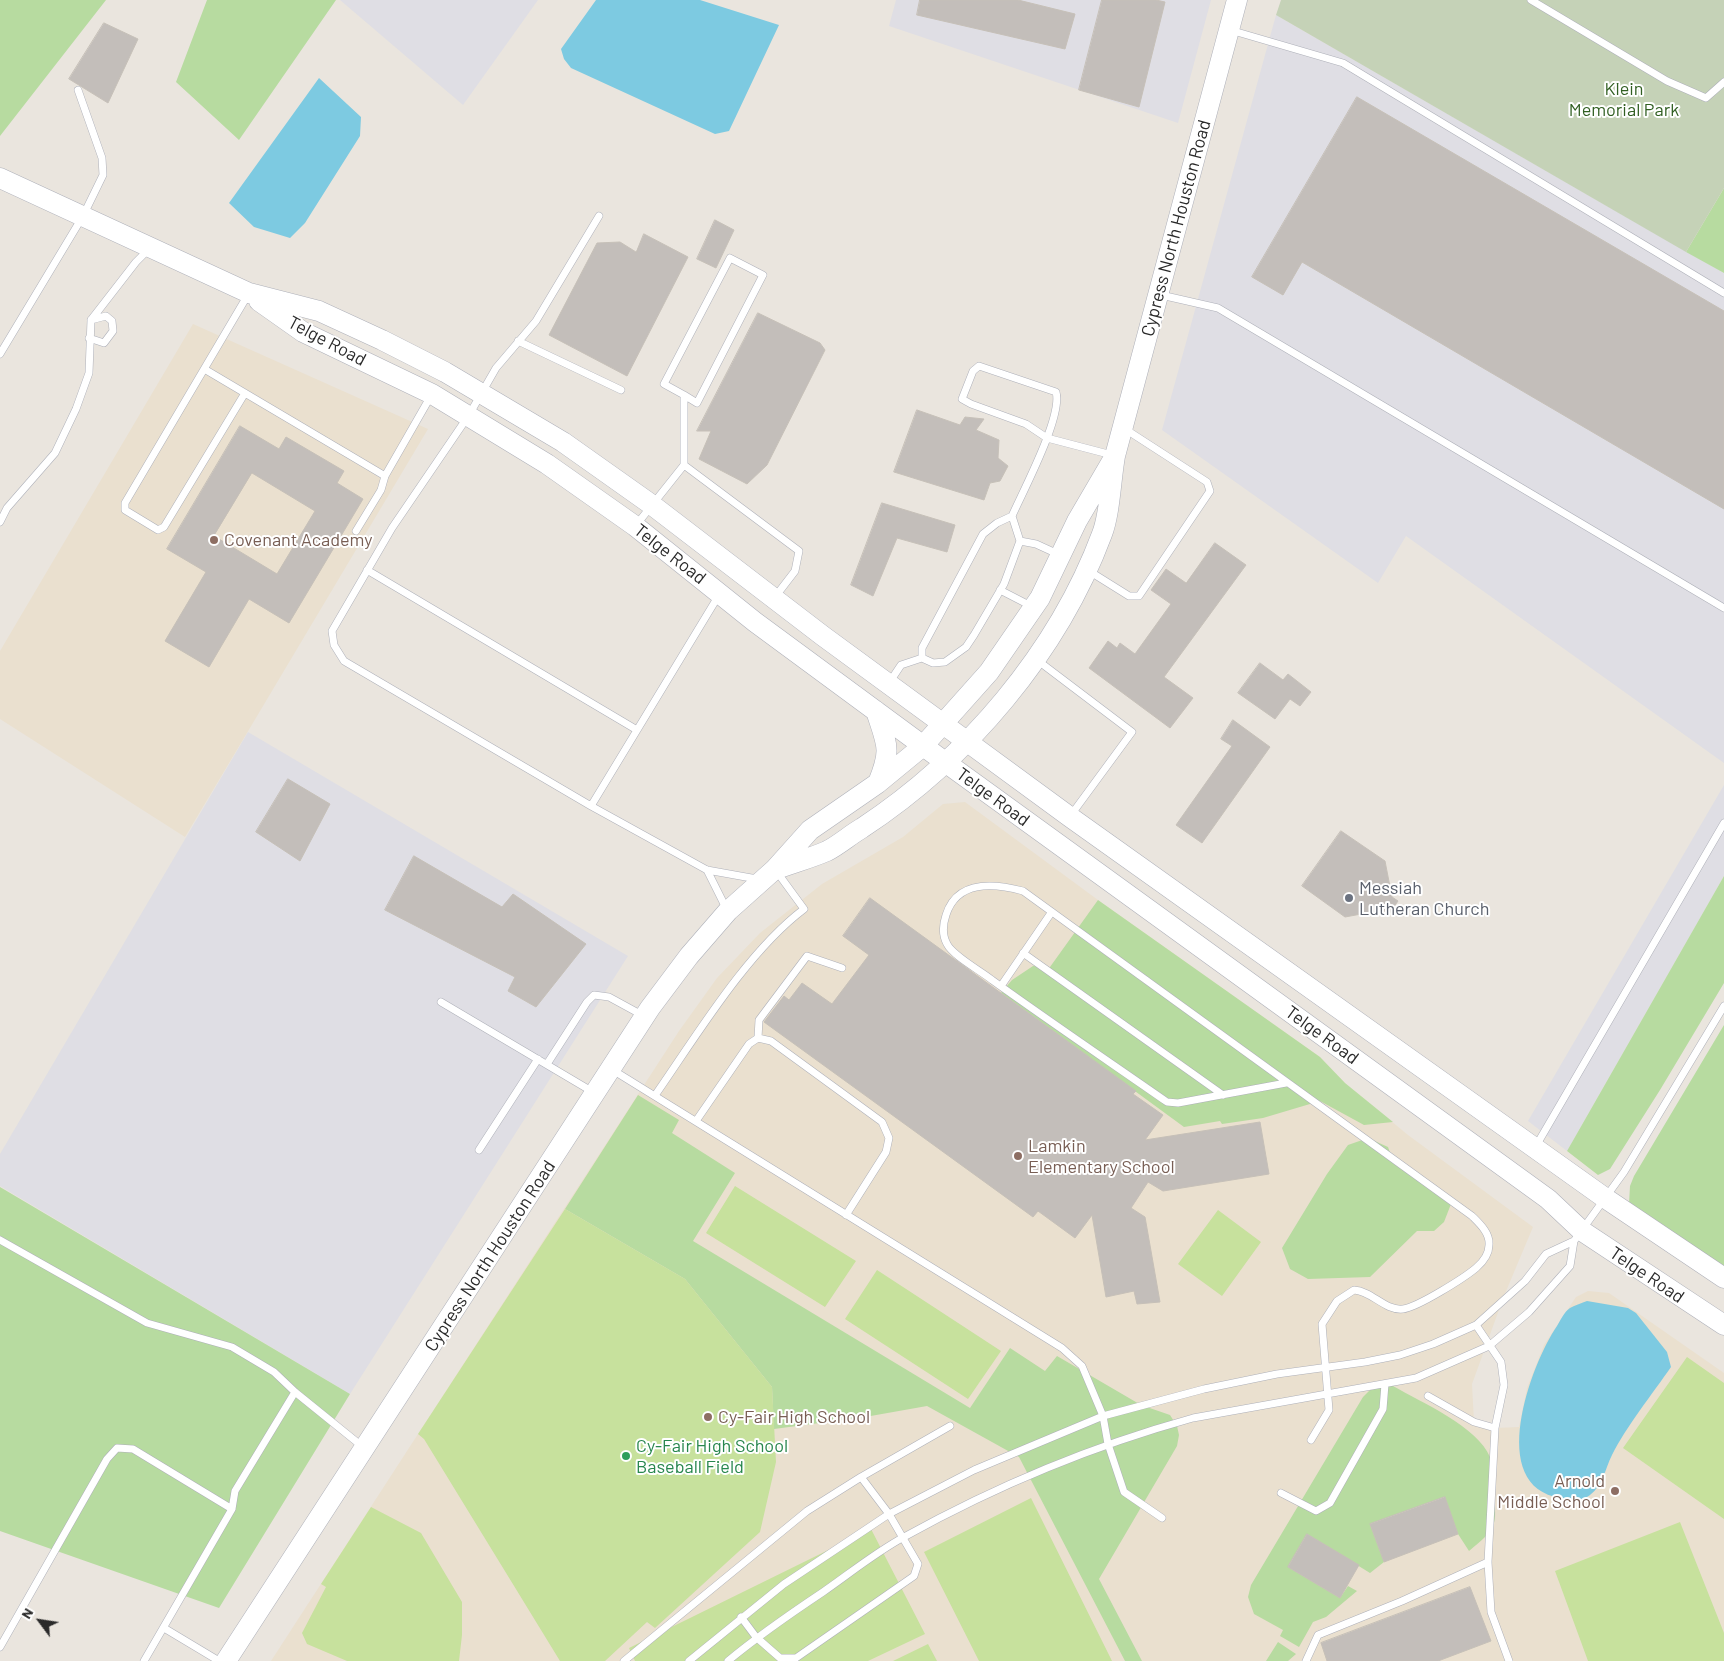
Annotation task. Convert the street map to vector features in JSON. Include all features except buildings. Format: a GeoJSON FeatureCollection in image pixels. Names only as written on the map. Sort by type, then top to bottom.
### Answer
{"type":"FeatureCollection","features":[{"type":"Feature","properties":{"kind":"main road","name":"Cypress North Houston Road"},"geometry":{"type":"LineString","coordinates":[[769,875],[827,850],[898,802],[945,762],[966,742],[1011,690],[1035,658],[1062,615],[1103,532],[1115,456],[1237,0]]}},
{"type":"Feature","properties":{"kind":"main road","name":"Telge Road"},"geometry":{"type":"LineString","coordinates":[[0,178],[249,293],[318,311],[382,340],[482,393],[563,442],[652,506],[773,599],[943,725],[1070,817],[1605,1198],[1724,1278]]}},
{"type":"Feature","properties":{"kind":"main road","name":"Telge Road"},"geometry":{"type":"LineString","coordinates":[[249,293],[303,332],[432,394],[469,416],[547,464],[636,526],[720,594],[923,746],[1548,1199],[1578,1236],[1724,1325]]}},
{"type":"Feature","properties":{"kind":"main road","name":"Cypress North Houston Road"},"geometry":{"type":"LineString","coordinates":[[226,1661],[611,1068],[689,956],[728,911],[769,875],[810,830],[878,783],[923,746],[989,672],[1033,607],[1061,556],[1077,521],[1115,456]]}},
{"type":"Feature","properties":{"kind":"main road"},"geometry":{"type":"LineString","coordinates":[[876,711],[887,754],[878,783]]}},
{"type":"Feature","properties":{"kind":"main road"},"geometry":{"type":"LineString","coordinates":[[1371,1070],[1391,1044]]}},
{"type":"Feature","properties":{"kind":"lane"},"geometry":{"type":"LineString","coordinates":[[1530,0],[1668,81],[1706,98],[1724,82]]}},
{"type":"Feature","properties":{"kind":"lane"},"geometry":{"type":"LineString","coordinates":[[1229,30],[1343,63],[1724,293]]}},
{"type":"Feature","properties":{"kind":"lane"},"geometry":{"type":"LineString","coordinates":[[0,354],[83,216],[104,175],[102,158],[78,90]]}},
{"type":"Feature","properties":{"kind":"lane"},"geometry":{"type":"LineString","coordinates":[[599,216],[550,301],[536,321],[496,368],[469,416],[392,528],[332,631],[334,645],[344,661],[591,806],[708,870],[769,875],[804,908],[785,923],[749,966],[702,1027],[656,1094]]}},
{"type":"Feature","properties":{"kind":"lane"},"geometry":{"type":"LineString","coordinates":[[0,522],[7,508],[54,453],[76,409],[89,373],[91,320],[136,262],[151,247]]}},
{"type":"Feature","properties":{"kind":"lane"},"geometry":{"type":"LineString","coordinates":[[730,258],[763,274],[697,402],[684,395],[664,384],[730,258]]}},
{"type":"Feature","properties":{"kind":"lane"},"geometry":{"type":"LineString","coordinates":[[245,393],[164,527],[158,530],[125,510],[125,503],[206,370],[249,293]]}},
{"type":"Feature","properties":{"kind":"lane"},"geometry":{"type":"LineString","coordinates":[[1158,294],[1218,308],[1724,608]]}},
{"type":"Feature","properties":{"kind":"lane"},"geometry":{"type":"LineString","coordinates":[[89,338],[104,343],[113,331],[112,321],[106,316],[91,320]]}},
{"type":"Feature","properties":{"kind":"lane"},"geometry":{"type":"LineString","coordinates":[[518,340],[621,390]]}},
{"type":"Feature","properties":{"kind":"lane"},"geometry":{"type":"LineString","coordinates":[[922,658],[922,648],[983,534],[997,523],[1012,516],[1047,438],[1058,400],[1056,392],[979,366],[973,371],[962,399],[1026,424],[1047,438],[1115,456]]}},
{"type":"Feature","properties":{"kind":"lane"},"geometry":{"type":"LineString","coordinates":[[206,370],[385,476]]}},
{"type":"Feature","properties":{"kind":"lane"},"geometry":{"type":"LineString","coordinates":[[356,531],[382,490],[385,476],[432,394]]}},
{"type":"Feature","properties":{"kind":"lane"},"geometry":{"type":"LineString","coordinates":[[636,526],[684,465],[684,395]]}},
{"type":"Feature","properties":{"kind":"lane"},"geometry":{"type":"LineString","coordinates":[[1086,569],[1129,596],[1139,596],[1210,491],[1207,482],[1123,428]]}},
{"type":"Feature","properties":{"kind":"lane"},"geometry":{"type":"LineString","coordinates":[[684,465],[799,551],[795,571],[773,599]]}},
{"type":"Feature","properties":{"kind":"lane"},"geometry":{"type":"LineString","coordinates":[[888,684],[901,665],[922,658],[933,664],[945,662],[966,648],[1000,590],[1020,541],[1012,516]]}},
{"type":"Feature","properties":{"kind":"lane"},"geometry":{"type":"LineString","coordinates":[[1020,541],[1036,544],[1061,556]]}},
{"type":"Feature","properties":{"kind":"lane"},"geometry":{"type":"LineString","coordinates":[[367,570],[637,730]]}},
{"type":"Feature","properties":{"kind":"lane"},"geometry":{"type":"LineString","coordinates":[[1000,590],[1033,607]]}},
{"type":"Feature","properties":{"kind":"lane"},"geometry":{"type":"LineString","coordinates":[[591,806],[720,594]]}},
{"type":"Feature","properties":{"kind":"lane"},"geometry":{"type":"LineString","coordinates":[[1035,658],[1132,732],[1070,817]]}},
{"type":"Feature","properties":{"kind":"lane"},"geometry":{"type":"LineString","coordinates":[[1535,1148],[1724,823]]}},
{"type":"Feature","properties":{"kind":"lane"},"geometry":{"type":"LineString","coordinates":[[708,870],[728,911]]}},
{"type":"Feature","properties":{"kind":"lane"},"geometry":{"type":"LineString","coordinates":[[1286,1083],[1178,1103],[1167,1102],[1001,986],[947,945],[942,926],[949,906],[968,888],[982,885],[1007,887],[1023,891],[1472,1216],[1488,1235],[1489,1246],[1486,1257],[1477,1267],[1414,1306],[1402,1309],[1389,1307],[1374,1296],[1354,1290],[1337,1300],[1322,1324],[1329,1410],[1311,1440]]}},
{"type":"Feature","properties":{"kind":"lane"},"geometry":{"type":"LineString","coordinates":[[1001,986],[1051,913]]}},
{"type":"Feature","properties":{"kind":"lane"},"geometry":{"type":"LineString","coordinates":[[1024,953],[1223,1095]]}},
{"type":"Feature","properties":{"kind":"lane"},"geometry":{"type":"LineString","coordinates":[[758,1038],[759,1020],[807,956],[842,968]]}},
{"type":"Feature","properties":{"kind":"lane"},"geometry":{"type":"LineString","coordinates":[[547,1064],[586,1002],[594,996],[609,997],[645,1017]]}},
{"type":"Feature","properties":{"kind":"lane"},"geometry":{"type":"LineString","coordinates":[[441,1002],[595,1093]]}},
{"type":"Feature","properties":{"kind":"lane"},"geometry":{"type":"LineString","coordinates":[[728,1661],[756,1637],[902,1538],[1012,1482],[1108,1444],[1193,1418],[1416,1378],[1489,1346],[1529,1312],[1570,1266],[1578,1236],[1681,1081],[1724,1006]]}},
{"type":"Feature","properties":{"kind":"lane"},"geometry":{"type":"LineString","coordinates":[[696,1121],[749,1044],[758,1038],[771,1041],[882,1122],[889,1138],[886,1152],[846,1214]]}},
{"type":"Feature","properties":{"kind":"lane"},"geometry":{"type":"LineString","coordinates":[[479,1150],[538,1059]]}},
{"type":"Feature","properties":{"kind":"lane"},"geometry":{"type":"LineString","coordinates":[[611,1068],[656,1094],[696,1121],[1062,1348],[1082,1366],[1103,1416],[1108,1444],[1124,1492],[1162,1518]]}},
{"type":"Feature","properties":{"kind":"lane"},"geometry":{"type":"LineString","coordinates":[[689,1661],[784,1584],[889,1514],[974,1470],[1103,1416],[1204,1389],[1277,1374],[1326,1368],[1400,1355],[1434,1344],[1476,1325],[1525,1281],[1546,1254],[1578,1236]]}},
{"type":"Feature","properties":{"kind":"lane"},"geometry":{"type":"LineString","coordinates":[[0,1240],[147,1323],[232,1347],[274,1372],[295,1392],[366,1448]]}},
{"type":"Feature","properties":{"kind":"lane"},"geometry":{"type":"LineString","coordinates":[[1476,1325],[1501,1362],[1504,1385],[1495,1428],[1488,1562],[1491,1612],[1509,1661]]}},
{"type":"Feature","properties":{"kind":"lane"},"geometry":{"type":"LineString","coordinates":[[1281,1492],[1316,1511],[1330,1503],[1383,1409],[1385,1384]]}},
{"type":"Feature","properties":{"kind":"lane"},"geometry":{"type":"LineString","coordinates":[[144,1661],[232,1510],[235,1491],[295,1392]]}},
{"type":"Feature","properties":{"kind":"lane"},"geometry":{"type":"LineString","coordinates":[[1428,1396],[1474,1422],[1495,1428]]}},
{"type":"Feature","properties":{"kind":"lane"},"geometry":{"type":"LineString","coordinates":[[624,1661],[807,1511],[861,1477],[950,1426]]}},
{"type":"Feature","properties":{"kind":"lane"},"geometry":{"type":"LineString","coordinates":[[0,1647],[107,1458],[117,1448],[133,1449],[232,1510]]}},
{"type":"Feature","properties":{"kind":"lane"},"geometry":{"type":"LineString","coordinates":[[741,1617],[756,1637],[780,1658],[796,1658],[914,1576],[918,1564],[889,1514],[861,1477]]}},
{"type":"Feature","properties":{"kind":"lane"},"geometry":{"type":"LineString","coordinates":[[1306,1661],[1318,1635],[1402,1601],[1488,1562]]}},
{"type":"Feature","properties":{"kind":"lane"},"geometry":{"type":"LineString","coordinates":[[164,1628],[219,1661]]}},
{"type":"Feature","properties":{"kind":"shaded area"},"geometry":{"type":"Polygon","coordinates":[[[340,0],[538,0],[463,105],[340,0]]]}},
{"type":"Feature","properties":{"kind":"shaded area"},"geometry":{"type":"Polygon","coordinates":[[[896,0],[1211,0],[1178,123],[889,26],[896,0]]]}},
{"type":"Feature","properties":{"kind":"shaded area"},"geometry":{"type":"Polygon","coordinates":[[[1276,15],[1724,273],[1724,763],[1406,536],[1378,583],[1162,430],[1276,15]]]}},
{"type":"Feature","properties":{"kind":"shaded area","name":"Covenant Academy"},"geometry":{"type":"Polygon","coordinates":[[[193,324],[428,429],[185,837],[0,719],[0,651],[193,324]]]}},
{"type":"Feature","properties":{"kind":"shaded area"},"geometry":{"type":"Polygon","coordinates":[[[248,732],[628,956],[350,1394],[0,1186],[0,1154],[248,732]]]}},
{"type":"Feature","properties":{"kind":"shaded area"},"geometry":{"type":"Polygon","coordinates":[[[1724,785],[1724,876],[1567,1151],[1528,1121],[1724,785]]]}},
{"type":"Feature","properties":{"kind":"shaded area"},"geometry":{"type":"Polygon","coordinates":[[[965,802],[1098,900],[1320,1057],[1345,1083],[1408,1135],[1533,1227],[1504,1296],[1472,1384],[1474,1422],[1495,1428],[1519,1427],[1527,1388],[1544,1345],[1576,1297],[1588,1291],[1609,1293],[1724,1373],[1724,1661],[271,1661],[679,1031],[717,978],[760,933],[822,884],[903,837],[943,804],[965,802]]]}},
{"type":"Feature","properties":{"kind":"green space"},"geometry":{"type":"Polygon","coordinates":[[[0,0],[106,0],[0,136],[0,0]]]}},
{"type":"Feature","properties":{"kind":"green space"},"geometry":{"type":"Polygon","coordinates":[[[207,0],[336,0],[239,140],[176,82],[207,0]]]}},
{"type":"Feature","properties":{"kind":"green space","name":"Klein Memorial Park"},"geometry":{"type":"Polygon","coordinates":[[[1281,0],[1724,0],[1724,188],[1686,252],[1276,15],[1281,0]]]}},
{"type":"Feature","properties":{"kind":"green space"},"geometry":{"type":"Polygon","coordinates":[[[1724,188],[1724,273],[1686,252],[1724,188]]]}},
{"type":"Feature","properties":{"kind":"green space"},"geometry":{"type":"Polygon","coordinates":[[[1724,876],[1724,983],[1610,1169],[1598,1175],[1567,1151],[1724,876]]]}},
{"type":"Feature","properties":{"kind":"green space"},"geometry":{"type":"Polygon","coordinates":[[[1098,900],[1320,1057],[1345,1083],[1393,1122],[1364,1125],[1320,1101],[1263,1118],[1222,1124],[1220,1121],[1184,1127],[1001,993],[1012,980],[1033,966],[1050,967],[1098,900]]]}},
{"type":"Feature","properties":{"kind":"green space"},"geometry":{"type":"Polygon","coordinates":[[[1724,1025],[1724,1266],[1629,1204],[1630,1186],[1634,1176],[1724,1025]]]}},
{"type":"Feature","properties":{"kind":"green space"},"geometry":{"type":"Polygon","coordinates":[[[638,1095],[679,1120],[672,1133],[735,1173],[693,1241],[970,1408],[1010,1348],[1045,1371],[1057,1356],[1141,1405],[1170,1415],[1177,1426],[1179,1435],[1177,1446],[1099,1579],[1142,1661],[1125,1661],[1019,1457],[927,1406],[865,1417],[774,1429],[772,1387],[685,1279],[565,1209],[638,1095]]]}},
{"type":"Feature","properties":{"kind":"green space"},"geometry":{"type":"Polygon","coordinates":[[[1368,1138],[1388,1147],[1394,1164],[1451,1204],[1444,1222],[1434,1231],[1417,1231],[1370,1277],[1308,1279],[1290,1269],[1282,1248],[1327,1174],[1348,1145],[1368,1138]]]}},
{"type":"Feature","properties":{"kind":"green space"},"geometry":{"type":"Polygon","coordinates":[[[735,1186],[856,1261],[825,1307],[706,1233],[735,1186]]]}},
{"type":"Feature","properties":{"kind":"green space"},"geometry":{"type":"Polygon","coordinates":[[[0,1187],[350,1394],[219,1608],[0,1531],[0,1187]]]}},
{"type":"Feature","properties":{"kind":"green space","name":"Cy-Fair High School Baseball Field"},"geometry":{"type":"Polygon","coordinates":[[[565,1209],[685,1279],[772,1387],[776,1462],[760,1532],[655,1628],[647,1622],[605,1661],[560,1661],[424,1439],[418,1434],[565,1209]]]}},
{"type":"Feature","properties":{"kind":"green space"},"geometry":{"type":"Polygon","coordinates":[[[1218,1210],[1261,1242],[1222,1296],[1178,1264],[1218,1210]]]}},
{"type":"Feature","properties":{"kind":"green space"},"geometry":{"type":"Polygon","coordinates":[[[877,1270],[1001,1351],[968,1399],[845,1319],[877,1270]]]}},
{"type":"Feature","properties":{"kind":"green space"},"geometry":{"type":"Polygon","coordinates":[[[1687,1357],[1724,1383],[1724,1519],[1623,1448],[1687,1357]]]}},
{"type":"Feature","properties":{"kind":"green space"},"geometry":{"type":"Polygon","coordinates":[[[1384,1385],[1393,1386],[1448,1416],[1474,1435],[1484,1446],[1492,1465],[1495,1520],[1490,1532],[1469,1551],[1458,1534],[1444,1497],[1370,1524],[1384,1562],[1370,1573],[1307,1534],[1288,1567],[1340,1598],[1348,1586],[1357,1591],[1326,1617],[1313,1622],[1299,1647],[1280,1636],[1283,1630],[1254,1614],[1248,1597],[1251,1585],[1363,1397],[1371,1389],[1384,1385]]]}},
{"type":"Feature","properties":{"kind":"green space"},"geometry":{"type":"Polygon","coordinates":[[[1031,1498],[1112,1661],[979,1661],[924,1552],[1031,1498]]]}},
{"type":"Feature","properties":{"kind":"green space"},"geometry":{"type":"Polygon","coordinates":[[[371,1507],[421,1533],[462,1602],[462,1635],[459,1661],[347,1661],[307,1644],[302,1633],[326,1587],[321,1584],[371,1507]]]}},
{"type":"Feature","properties":{"kind":"green space"},"geometry":{"type":"Polygon","coordinates":[[[1680,1522],[1724,1633],[1724,1661],[1588,1661],[1555,1571],[1680,1522]]]}},
{"type":"Feature","properties":{"kind":"green space"},"geometry":{"type":"Polygon","coordinates":[[[871,1529],[925,1634],[868,1661],[635,1661],[629,1648],[871,1529]]]}},
{"type":"Feature","properties":{"kind":"green space"},"geometry":{"type":"Polygon","coordinates":[[[1278,1642],[1296,1654],[1288,1661],[1266,1661],[1278,1642]]]}},
{"type":"Feature","properties":{"kind":"green space"},"geometry":{"type":"Polygon","coordinates":[[[928,1644],[937,1661],[893,1661],[928,1644]]]}},
{"type":"Feature","properties":{"kind":"water"},"geometry":{"type":"Polygon","coordinates":[[[596,0],[700,0],[779,25],[729,131],[715,134],[571,68],[564,59],[561,49],[596,0]]]}},
{"type":"Feature","properties":{"kind":"water"},"geometry":{"type":"Polygon","coordinates":[[[319,78],[361,117],[360,136],[305,223],[290,238],[254,227],[229,203],[319,78]]]}},
{"type":"Feature","properties":{"kind":"water"},"geometry":{"type":"Polygon","coordinates":[[[1587,1301],[1628,1308],[1636,1313],[1667,1352],[1671,1367],[1625,1433],[1594,1491],[1587,1497],[1580,1499],[1561,1498],[1538,1489],[1525,1472],[1519,1449],[1521,1422],[1527,1394],[1536,1367],[1547,1344],[1566,1312],[1572,1307],[1587,1301]]]}},
{"type":"Feature","properties":{"kind":"place","name":"Covenant Academy"},"geometry":{"type":"Point","coordinates":[214,540]}},
{"type":"Feature","properties":{"kind":"place","name":"Messiah Lutheran Church"},"geometry":{"type":"Point","coordinates":[1349,898]}},
{"type":"Feature","properties":{"kind":"place","name":"Lamkin Elementary School"},"geometry":{"type":"Point","coordinates":[1018,1156]}},
{"type":"Feature","properties":{"kind":"place","name":"Cy-Fair High School"},"geometry":{"type":"Point","coordinates":[708,1417]}},
{"type":"Feature","properties":{"kind":"place","name":"Cy-Fair High School Baseball Field"},"geometry":{"type":"Point","coordinates":[626,1456]}},
{"type":"Feature","properties":{"kind":"place","name":"Arnold Middle School"},"geometry":{"type":"Point","coordinates":[1615,1491]}}]}
